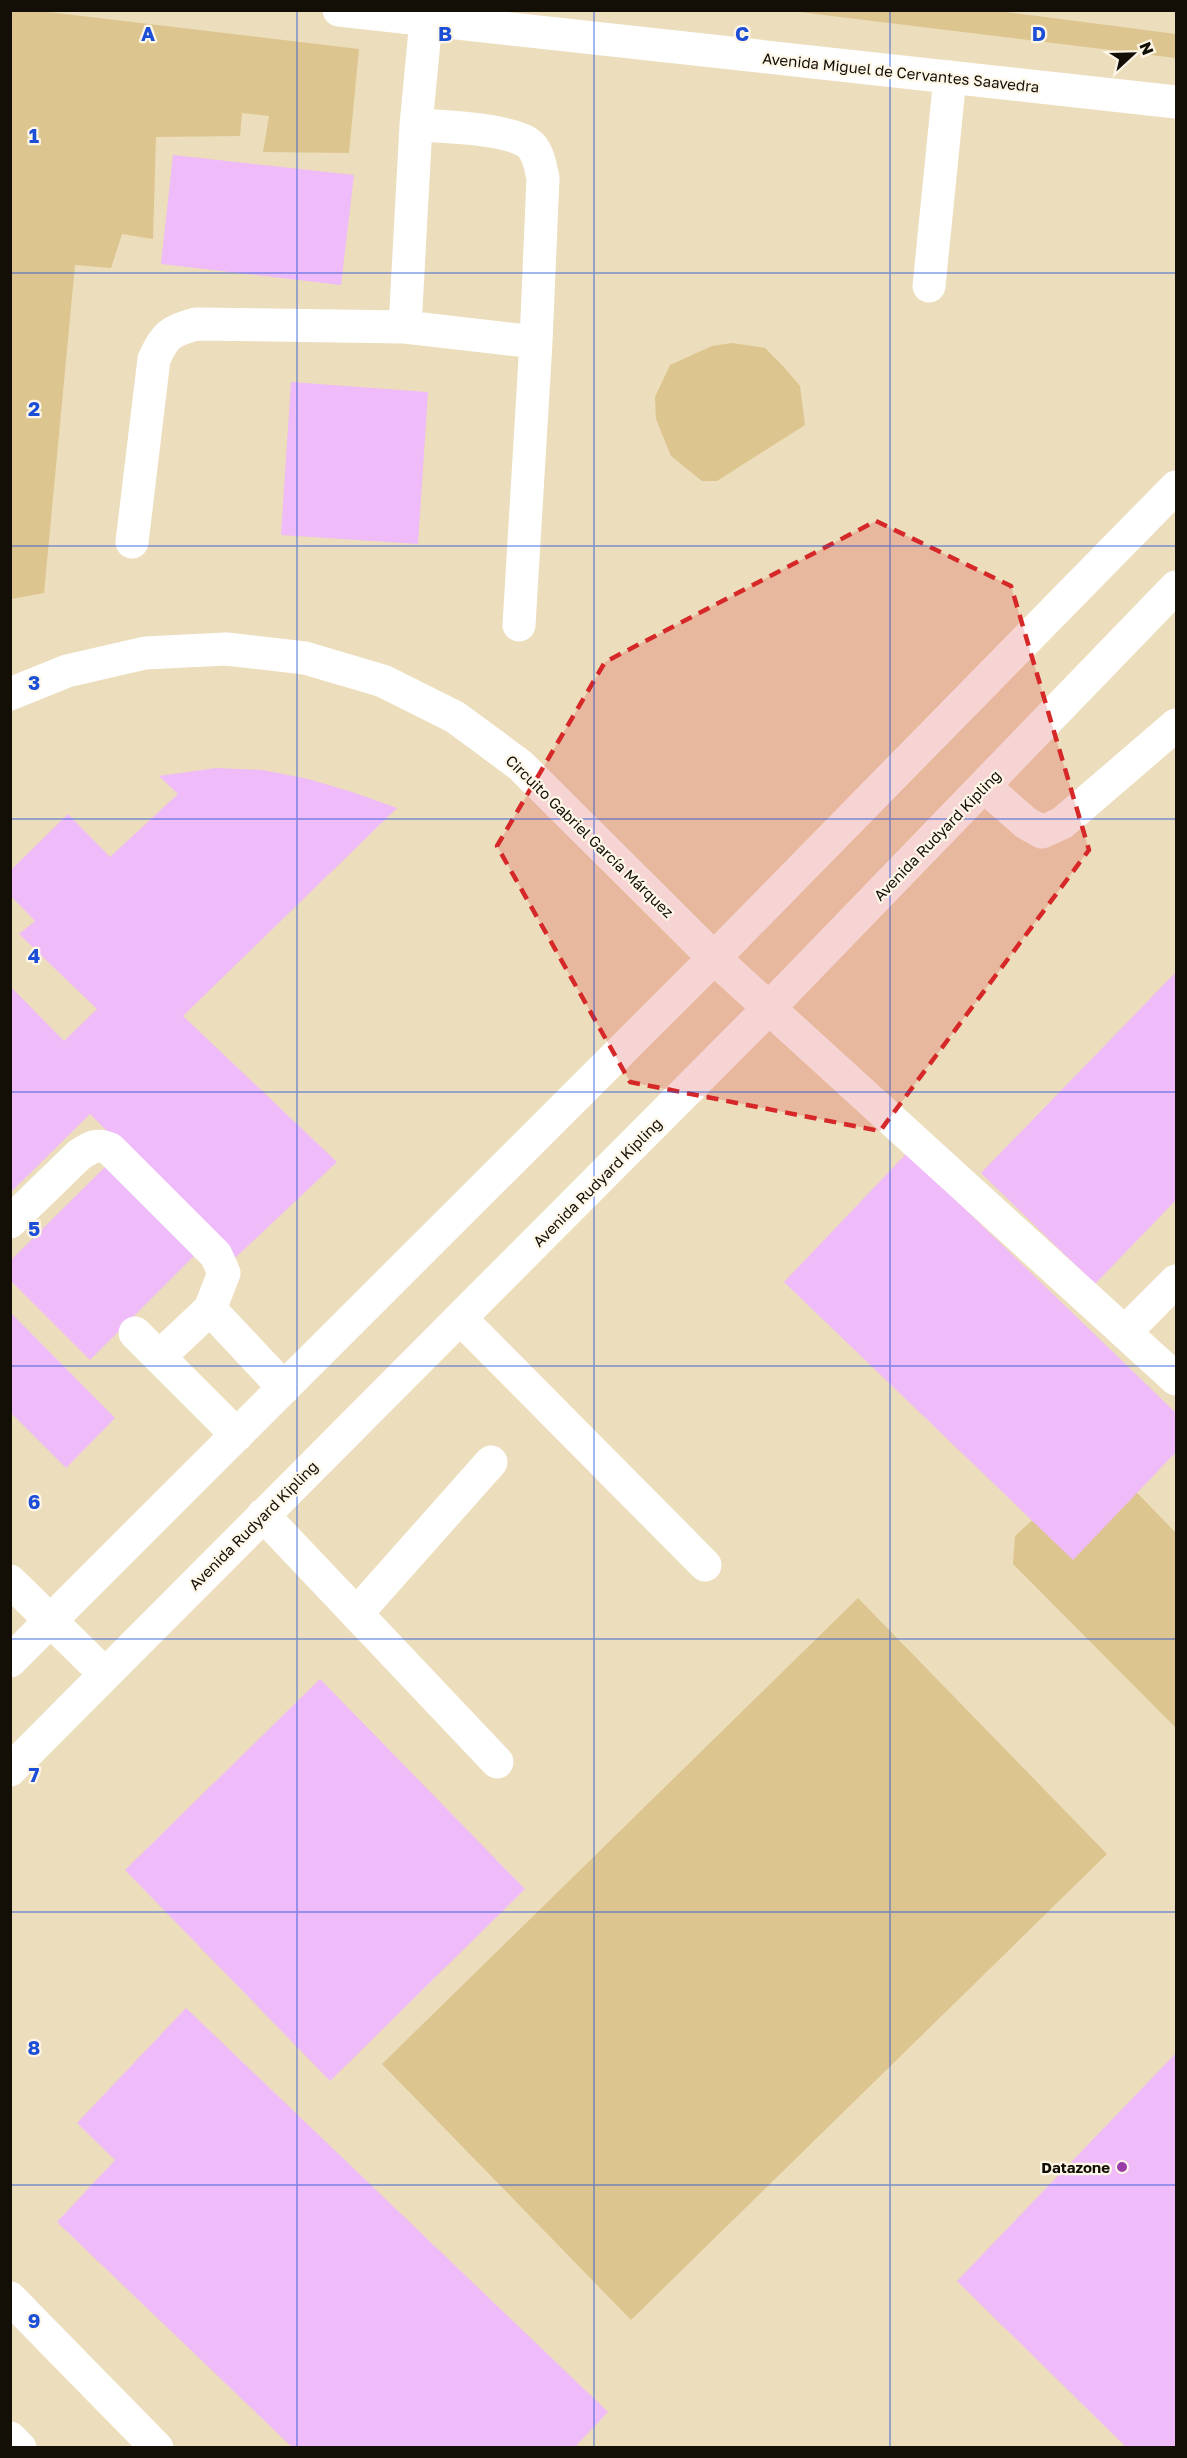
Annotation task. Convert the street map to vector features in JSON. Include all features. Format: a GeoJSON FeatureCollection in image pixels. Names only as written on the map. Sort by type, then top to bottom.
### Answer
{"type":"FeatureCollection","features":[{"type":"Feature","properties":{"kind":"street","name":"Avenida Miguel de Cervantes Saavedra"},"geometry":{"type":"LineString","coordinates":[[339,10],[426,16],[1176,102]]}},
{"type":"Feature","properties":{"kind":"street"},"geometry":{"type":"LineString","coordinates":[[405,327],[416,125],[426,16]]}},
{"type":"Feature","properties":{"kind":"street"},"geometry":{"type":"LineString","coordinates":[[929,286],[950,77]]}},
{"type":"Feature","properties":{"kind":"street"},"geometry":{"type":"LineString","coordinates":[[416,125],[511,136],[530,144],[539,159],[543,178],[536,342],[519,624]]}},
{"type":"Feature","properties":{"kind":"street"},"geometry":{"type":"LineString","coordinates":[[132,542],[154,359],[163,339],[180,328],[196,324],[405,327],[536,342]]}},
{"type":"Feature","properties":{"kind":"street"},"geometry":{"type":"LineString","coordinates":[[10,1661],[714,958],[1176,487]]}},
{"type":"Feature","properties":{"kind":"street","name":"Avenida Rudyard Kipling"},"geometry":{"type":"LineString","coordinates":[[10,1770],[769,1008],[1176,587]]}},
{"type":"Feature","properties":{"kind":"street","name":"Circuito Gabriel García Márquez"},"geometry":{"type":"LineString","coordinates":[[10,694],[67,671],[145,653],[226,649],[305,658],[383,681],[455,717],[520,765],[714,958],[1176,1379]]}},
{"type":"Feature","properties":{"kind":"street"},"geometry":{"type":"LineString","coordinates":[[984,786],[1026,823],[1042,832],[1048,831],[1062,823],[1176,725]]}},
{"type":"Feature","properties":{"kind":"street"},"geometry":{"type":"LineString","coordinates":[[10,1222],[80,1155],[100,1145],[110,1149],[216,1255],[224,1273],[210,1308],[159,1357]]}},
{"type":"Feature","properties":{"kind":"street"},"geometry":{"type":"LineString","coordinates":[[1125,1332],[1176,1281]]}},
{"type":"Feature","properties":{"kind":"street"},"geometry":{"type":"LineString","coordinates":[[210,1308],[284,1388]]}},
{"type":"Feature","properties":{"kind":"street"},"geometry":{"type":"LineString","coordinates":[[460,1318],[705,1565]]}},
{"type":"Feature","properties":{"kind":"street"},"geometry":{"type":"LineString","coordinates":[[135,1333],[237,1435]]}},
{"type":"Feature","properties":{"kind":"street"},"geometry":{"type":"LineString","coordinates":[[357,1613],[491,1462]]}},
{"type":"Feature","properties":{"kind":"street"},"geometry":{"type":"LineString","coordinates":[[263,1515],[497,1762]]}},
{"type":"Feature","properties":{"kind":"street"},"geometry":{"type":"LineString","coordinates":[[10,1581],[105,1674]]}},
{"type":"Feature","properties":{"kind":"street"},"geometry":{"type":"LineString","coordinates":[[10,2298],[158,2448]]}},
{"type":"Feature","properties":{"kind":"street"},"geometry":{"type":"LineString","coordinates":[[10,2438],[20,2448]]}},
{"type":"Feature","properties":{"kind":"highlighted area"},"geometry":{"type":"Polygon","coordinates":[[[876,521],[1011,586],[1089,850],[880,1131],[630,1082],[497,846],[605,662],[876,521]]]}},
{"type":"Feature","properties":{"kind":"shaded area"},"geometry":{"type":"Polygon","coordinates":[[[11,10],[40,11],[359,49],[349,153],[263,152],[269,116],[242,113],[240,136],[156,137],[153,239],[122,234],[111,268],[75,265],[44,593],[11,599],[11,10]]]}},
{"type":"Feature","properties":{"kind":"shaded area"},"geometry":{"type":"Polygon","coordinates":[[[991,10],[1176,34],[1176,58],[791,11],[991,10]]]}},
{"type":"Feature","properties":{"kind":"shaded area"},"geometry":{"type":"Polygon","coordinates":[[[11,11],[1176,11],[1176,2447],[11,2448],[11,11]]]}},
{"type":"Feature","properties":{"kind":"shaded area"},"geometry":{"type":"Polygon","coordinates":[[[732,343],[765,348],[783,366],[800,386],[805,425],[717,481],[702,481],[671,456],[656,419],[655,397],[670,365],[712,346],[732,343]]]}},
{"type":"Feature","properties":{"kind":"shaded area"},"geometry":{"type":"Polygon","coordinates":[[[1087,1470],[1115,1470],[1176,1533],[1176,1728],[1013,1564],[1015,1536],[1087,1470]]]}},
{"type":"Feature","properties":{"kind":"shaded area"},"geometry":{"type":"Polygon","coordinates":[[[858,1598],[1107,1854],[631,2320],[382,2064],[858,1598]]]}},
{"type":"Feature","properties":{"kind":"building"},"geometry":{"type":"Polygon","coordinates":[[[173,155],[354,175],[341,285],[161,264],[173,155]]]}},
{"type":"Feature","properties":{"kind":"building"},"geometry":{"type":"Polygon","coordinates":[[[291,382],[428,392],[418,544],[281,535],[291,382]]]}},
{"type":"Feature","properties":{"kind":"building"},"geometry":{"type":"Polygon","coordinates":[[[216,768],[263,770],[308,779],[397,808],[183,1016],[337,1162],[234,1259],[90,1114],[10,1193],[10,986],[64,1041],[97,1009],[19,934],[35,921],[10,895],[10,871],[68,814],[110,857],[178,794],[159,776],[216,768]]]}},
{"type":"Feature","properties":{"kind":"building"},"geometry":{"type":"Polygon","coordinates":[[[1176,972],[1176,1200],[1095,1284],[981,1173],[1176,972]]]}},
{"type":"Feature","properties":{"kind":"building"},"geometry":{"type":"Polygon","coordinates":[[[907,1153],[1176,1413],[1176,1452],[1073,1560],[784,1282],[907,1153]]]}},
{"type":"Feature","properties":{"kind":"building"},"geometry":{"type":"Polygon","coordinates":[[[109,1163],[198,1252],[90,1360],[10,1280],[10,1261],[109,1163]]]}},
{"type":"Feature","properties":{"kind":"building"},"geometry":{"type":"Polygon","coordinates":[[[10,1312],[115,1418],[66,1468],[10,1412],[10,1312]]]}},
{"type":"Feature","properties":{"kind":"building"},"geometry":{"type":"Polygon","coordinates":[[[320,1679],[525,1889],[330,2081],[125,1870],[320,1679]]]}},
{"type":"Feature","properties":{"kind":"building"},"geometry":{"type":"Polygon","coordinates":[[[186,2008],[608,2412],[574,2448],[293,2448],[57,2222],[115,2160],[77,2123],[186,2008]]]}},
{"type":"Feature","properties":{"kind":"building","name":"Datazone"},"geometry":{"type":"Polygon","coordinates":[[[1176,2053],[1176,2448],[1127,2448],[957,2281],[1176,2053]]]}},
{"type":"Feature","properties":{"kind":"place","name":"Datazone"},"geometry":{"type":"Point","coordinates":[1122,2167]}}]}
